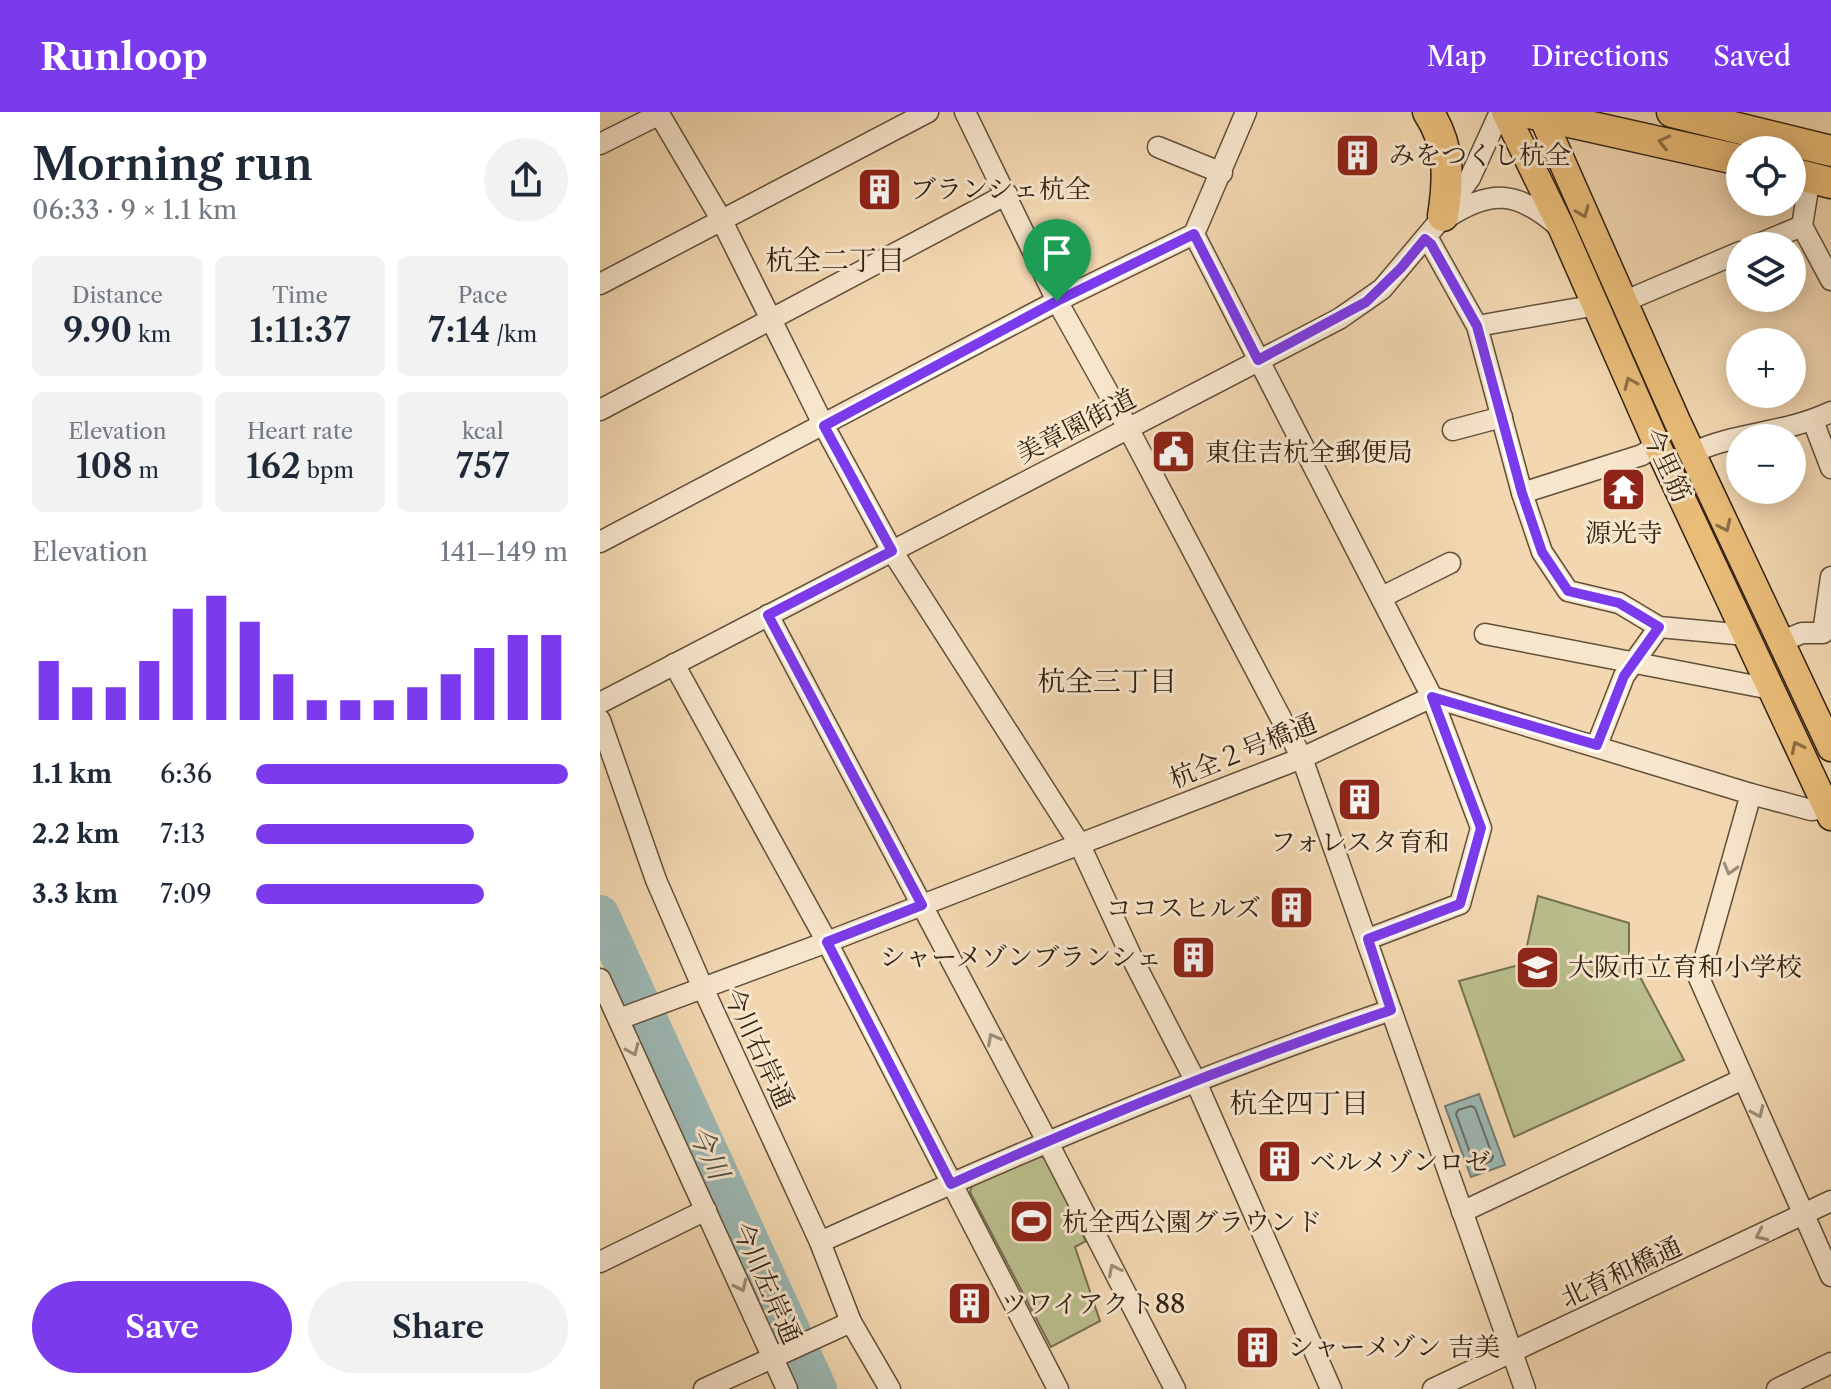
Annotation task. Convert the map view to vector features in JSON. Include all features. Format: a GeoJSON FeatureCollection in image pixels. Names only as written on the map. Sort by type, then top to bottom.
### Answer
{"type":"FeatureCollection","features":[{"type":"Feature","properties":{"kind":"highway"},"geometry":{"type":"LineString","coordinates":[[1428,112],[1442,139],[1447,158],[1447,191],[1434,227]]}},
{"type":"Feature","properties":{"kind":"highway"},"geometry":{"type":"LineString","coordinates":[[1672,112],[1831,151]]}},
{"type":"Feature","properties":{"kind":"highway"},"geometry":{"type":"LineString","coordinates":[[1688,112],[1718,122]]}},
{"type":"Feature","properties":{"kind":"highway"},"geometry":{"type":"LineString","coordinates":[[1535,113],[1726,157]]}},
{"type":"Feature","properties":{"kind":"main road","name":"今里筋"},"geometry":{"type":"LineString","coordinates":[[1502,112],[1562,229],[1657,445],[1829,813]]}},
{"type":"Feature","properties":{"kind":"main road","name":"今里筋"},"geometry":{"type":"LineString","coordinates":[[1535,113],[1831,748]]}},
{"type":"Feature","properties":{"kind":"street"},"geometry":{"type":"LineString","coordinates":[[600,284],[928,112]]}},
{"type":"Feature","properties":{"kind":"street"},"geometry":{"type":"LineString","coordinates":[[965,112],[1057,301],[1128,428],[1302,758],[1525,1389]]}},
{"type":"Feature","properties":{"kind":"street"},"geometry":{"type":"LineString","coordinates":[[600,542],[1057,301],[1194,234],[1246,112]]}},
{"type":"Feature","properties":{"kind":"street","name":"美章園街道"},"geometry":{"type":"LineString","coordinates":[[600,703],[1366,302],[1401,268],[1434,227],[1478,164],[1502,112]]}},
{"type":"Feature","properties":{"kind":"street"},"geometry":{"type":"LineString","coordinates":[[600,144],[658,113],[721,219],[824,426],[892,551],[1079,843],[1133,960],[1196,1082],[1331,1389]]}},
{"type":"Feature","properties":{"kind":"street"},"geometry":{"type":"LineString","coordinates":[[1158,147],[1222,173]]}},
{"type":"Feature","properties":{"kind":"street"},"geometry":{"type":"LineString","coordinates":[[1811,178],[1802,226],[1828,269]]}},
{"type":"Feature","properties":{"kind":"street"},"geometry":{"type":"LineString","coordinates":[[600,410],[1007,194]]}},
{"type":"Feature","properties":{"kind":"street"},"geometry":{"type":"LineString","coordinates":[[1562,229],[1530,204],[1507,197],[1486,199],[1471,204],[1434,227],[1431,244],[1477,326],[1522,493],[1542,552],[1568,591],[1619,603],[1659,627],[1746,635]]}},
{"type":"Feature","properties":{"kind":"street"},"geometry":{"type":"LineString","coordinates":[[1788,232],[1802,226]]}},
{"type":"Feature","properties":{"kind":"street"},"geometry":{"type":"LineString","coordinates":[[1194,234],[1432,697],[1481,828],[1460,904],[1368,939]]}},
{"type":"Feature","properties":{"kind":"street"},"geometry":{"type":"LineString","coordinates":[[1623,302],[1726,258]]}},
{"type":"Feature","properties":{"kind":"street"},"geometry":{"type":"LineString","coordinates":[[1477,326],[1597,305]]}},
{"type":"Feature","properties":{"kind":"street"},"geometry":{"type":"LineString","coordinates":[[1692,453],[1717,441],[1762,435],[1822,416],[1831,468]]}},
{"type":"Feature","properties":{"kind":"street"},"geometry":{"type":"LineString","coordinates":[[1453,430],[1502,417]]}},
{"type":"Feature","properties":{"kind":"street"},"geometry":{"type":"LineString","coordinates":[[1522,493],[1642,455],[1657,445]]}},
{"type":"Feature","properties":{"kind":"street"},"geometry":{"type":"LineString","coordinates":[[1382,597],[1450,563]]}},
{"type":"Feature","properties":{"kind":"street"},"geometry":{"type":"LineString","coordinates":[[1780,642],[1802,633],[1823,633],[1831,577]]}},
{"type":"Feature","properties":{"kind":"street"},"geometry":{"type":"LineString","coordinates":[[768,615],[1175,1389]]}},
{"type":"Feature","properties":{"kind":"street"},"geometry":{"type":"LineString","coordinates":[[1597,745],[1624,676],[1659,627]]}},
{"type":"Feature","properties":{"kind":"street"},"geometry":{"type":"LineString","coordinates":[[1485,634],[1771,689]]}},
{"type":"Feature","properties":{"kind":"street"},"geometry":{"type":"LineString","coordinates":[[674,664],[827,942],[1058,1389]]}},
{"type":"Feature","properties":{"kind":"street"},"geometry":{"type":"LineString","coordinates":[[1432,697],[1751,794],[1829,813]]}},
{"type":"Feature","properties":{"kind":"street","name":"杭全２号橋通"},"geometry":{"type":"LineString","coordinates":[[627,1016],[1302,758],[1432,697]]}},
{"type":"Feature","properties":{"kind":"street","name":"今川右岸通"},"geometry":{"type":"LineString","coordinates":[[600,720],[693,989],[820,1242],[851,1322],[890,1389]]}},
{"type":"Feature","properties":{"kind":"street"},"geometry":{"type":"LineString","coordinates":[[1751,794],[1699,978],[1831,1276]]}},
{"type":"Feature","properties":{"kind":"street","name":"今川左岸通"},"geometry":{"type":"LineString","coordinates":[[600,979],[627,1016],[706,1210],[787,1389]]}},
{"type":"Feature","properties":{"kind":"street"},"geometry":{"type":"LineString","coordinates":[[820,1242],[1047,1141],[1280,1048],[1391,1010]]}},
{"type":"Feature","properties":{"kind":"street"},"geometry":{"type":"LineString","coordinates":[[1462,1212],[1743,1079]]}},
{"type":"Feature","properties":{"kind":"street","name":"北育和橋通"},"geometry":{"type":"LineString","coordinates":[[1433,1389],[1831,1201]]}},
{"type":"Feature","properties":{"kind":"street"},"geometry":{"type":"LineString","coordinates":[[600,1262],[706,1210]]}},
{"type":"Feature","properties":{"kind":"street"},"geometry":{"type":"LineString","coordinates":[[704,1389],[851,1322]]}},
{"type":"Feature","properties":{"kind":"street"},"geometry":{"type":"LineString","coordinates":[[1777,1389],[1831,1363]]}},
{"type":"Feature","properties":{"kind":"green space"},"geometry":{"type":"Polygon","coordinates":[[[1538,896],[1629,923],[1629,956],[1684,1060],[1514,1137],[1459,981],[1523,964],[1538,896]]]}},
{"type":"Feature","properties":{"kind":"green space"},"geometry":{"type":"Polygon","coordinates":[[[1033,1155],[1046,1158],[1086,1241],[1075,1247],[1100,1321],[1051,1347],[970,1192],[973,1182],[1033,1155]]]}},
{"type":"Feature","properties":{"kind":"water"},"geometry":{"type":"Polygon","coordinates":[[[1479,1094],[1505,1165],[1471,1177],[1445,1106],[1479,1094]]]}},
{"type":"Feature","properties":{"kind":"waterway","name":"今川"},"geometry":{"type":"LineString","coordinates":[[600,914],[818,1389]]}},
{"type":"Feature","properties":{"kind":"place","name":"みをつくし杭全"},"geometry":{"type":"Point","coordinates":[1358,155]}},
{"type":"Feature","properties":{"kind":"place","name":"ブランシェ杭全"},"geometry":{"type":"Point","coordinates":[879,189]}},
{"type":"Feature","properties":{"kind":"place","name":"東住吉杭全郵便局"},"geometry":{"type":"Point","coordinates":[1174,452]}},
{"type":"Feature","properties":{"kind":"place","name":"源光寺"},"geometry":{"type":"Point","coordinates":[1624,490]}},
{"type":"Feature","properties":{"kind":"place","name":"フォレスタ育和"},"geometry":{"type":"Point","coordinates":[1360,799]}},
{"type":"Feature","properties":{"kind":"place","name":"ココスヒルズ"},"geometry":{"type":"Point","coordinates":[1292,908]}},
{"type":"Feature","properties":{"kind":"place","name":"シャーメゾンブランシェ"},"geometry":{"type":"Point","coordinates":[1193,957]}},
{"type":"Feature","properties":{"kind":"place","name":"大阪市立育和小学校"},"geometry":{"type":"Point","coordinates":[1537,967]}},
{"type":"Feature","properties":{"kind":"place","name":"ベルメゾンロゼ"},"geometry":{"type":"Point","coordinates":[1279,1162]}},
{"type":"Feature","properties":{"kind":"place","name":"杭全西公園グラウンド"},"geometry":{"type":"Point","coordinates":[1031,1222]}},
{"type":"Feature","properties":{"kind":"place","name":"ツワイアクト88"},"geometry":{"type":"Point","coordinates":[970,1304]}},
{"type":"Feature","properties":{"kind":"place","name":"シャーメゾン 吉美"},"geometry":{"type":"Point","coordinates":[1257,1347]}},
{"type":"Feature","properties":{"kind":"district","name":"杭全二丁目"},"geometry":{"type":"Point","coordinates":[835,260]}},
{"type":"Feature","properties":{"kind":"district","name":"杭全三丁目"},"geometry":{"type":"Point","coordinates":[1107,681]}},
{"type":"Feature","properties":{"kind":"district","name":"杭全四丁目"},"geometry":{"type":"Point","coordinates":[1299,1103]}},
{"type":"Feature","properties":{"kind":"route"},"geometry":{"type":"LineString","coordinates":[[1194,234],[1258,360],[1366,302],[1382,289],[1425,239],[1431,244],[1477,326],[1522,493],[1542,552],[1568,591],[1619,603],[1659,627],[1624,676],[1597,745],[1432,697],[1481,828],[1460,904],[1368,939],[1391,1010],[1280,1048],[1047,1141],[951,1184],[827,942],[922,905],[768,615],[892,551],[824,426],[1057,301],[1194,234]]}}]}
